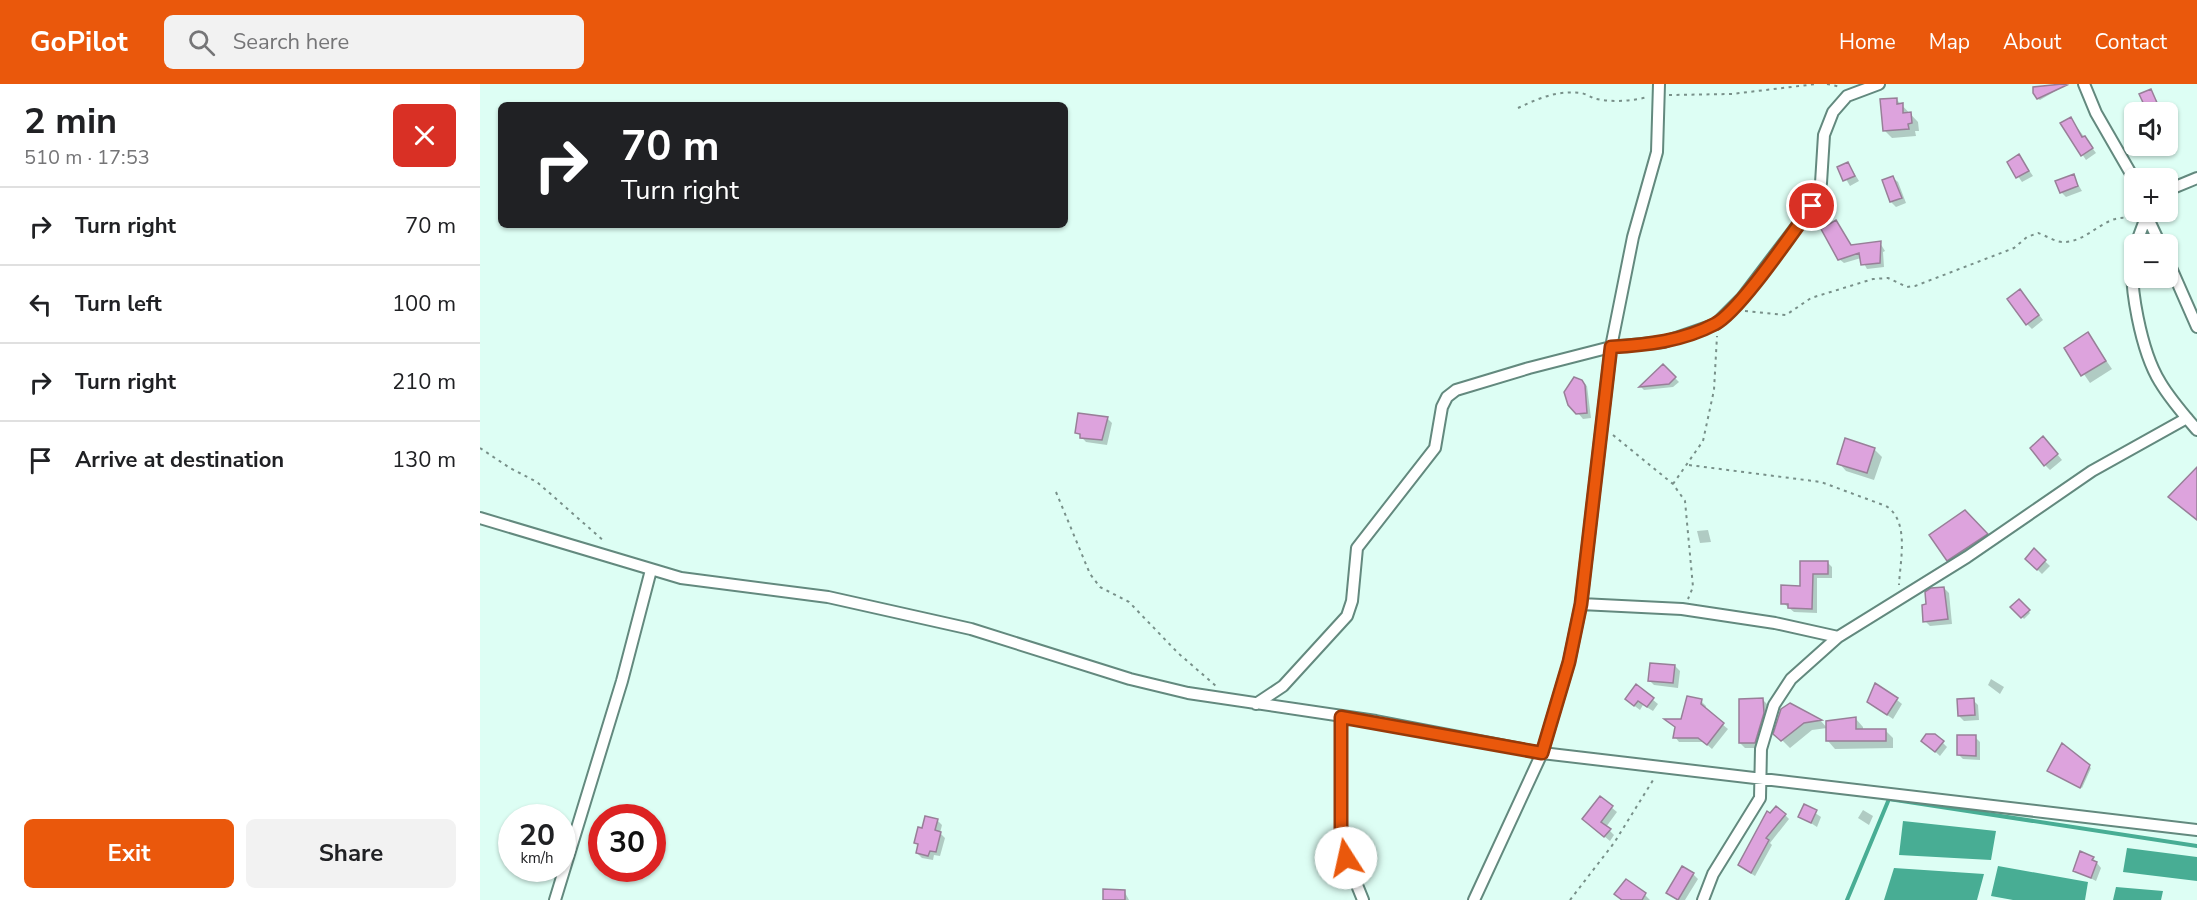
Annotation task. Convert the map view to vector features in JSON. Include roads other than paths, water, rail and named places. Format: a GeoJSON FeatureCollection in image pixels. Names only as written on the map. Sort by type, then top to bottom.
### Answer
{"type":"FeatureCollection","features":[{"type":"Feature","properties":{"kind":"street"},"geometry":{"type":"LineString","coordinates":[[1256,704],[1283,686],[1347,616],[1352,601],[1357,548],[1435,448],[1442,407],[1447,397],[1456,390],[1518,371],[1611,347],[1664,342],[1716,324],[1731,309],[1816,198],[1821,183],[1824,135],[1833,112],[1847,96],[1879,84]]}},
{"type":"Feature","properties":{"kind":"street"},"geometry":{"type":"LineString","coordinates":[[2084,84],[2096,113],[2125,168]]}},
{"type":"Feature","properties":{"kind":"street"},"geometry":{"type":"LineString","coordinates":[[1474,900],[1542,753],[1569,662],[1581,604],[1611,347],[1633,237],[1657,152],[1658,90]]}},
{"type":"Feature","properties":{"kind":"street"},"geometry":{"type":"LineString","coordinates":[[2178,185],[2197,178]]}},
{"type":"Feature","properties":{"kind":"street"},"geometry":{"type":"LineString","coordinates":[[2178,284],[2197,327]]}},
{"type":"Feature","properties":{"kind":"street"},"geometry":{"type":"LineString","coordinates":[[2134,288],[2141,331],[2159,381],[2197,430]]}},
{"type":"Feature","properties":{"kind":"street"},"geometry":{"type":"LineString","coordinates":[[1702,900],[1713,874],[1758,801],[1762,779],[1761,749],[1780,693],[1791,679],[1838,637],[1899,600],[2092,471],[2187,418]]}},
{"type":"Feature","properties":{"kind":"street"},"geometry":{"type":"LineString","coordinates":[[480,518],[651,570],[723,585],[828,597],[971,629],[1161,688],[1542,753],[2197,830]]}},
{"type":"Feature","properties":{"kind":"street"},"geometry":{"type":"LineString","coordinates":[[555,900],[622,681],[651,570]]}},
{"type":"Feature","properties":{"kind":"street"},"geometry":{"type":"LineString","coordinates":[[1581,604],[1682,609],[1775,623],[1838,637]]}},
{"type":"Feature","properties":{"kind":"street"},"geometry":{"type":"LineString","coordinates":[[1341,717],[1341,835],[1346,858],[1363,900]]}},
{"type":"Feature","properties":{"kind":"waterway"},"geometry":{"type":"LineString","coordinates":[[1847,900],[1889,799],[2197,846]]}}]}
